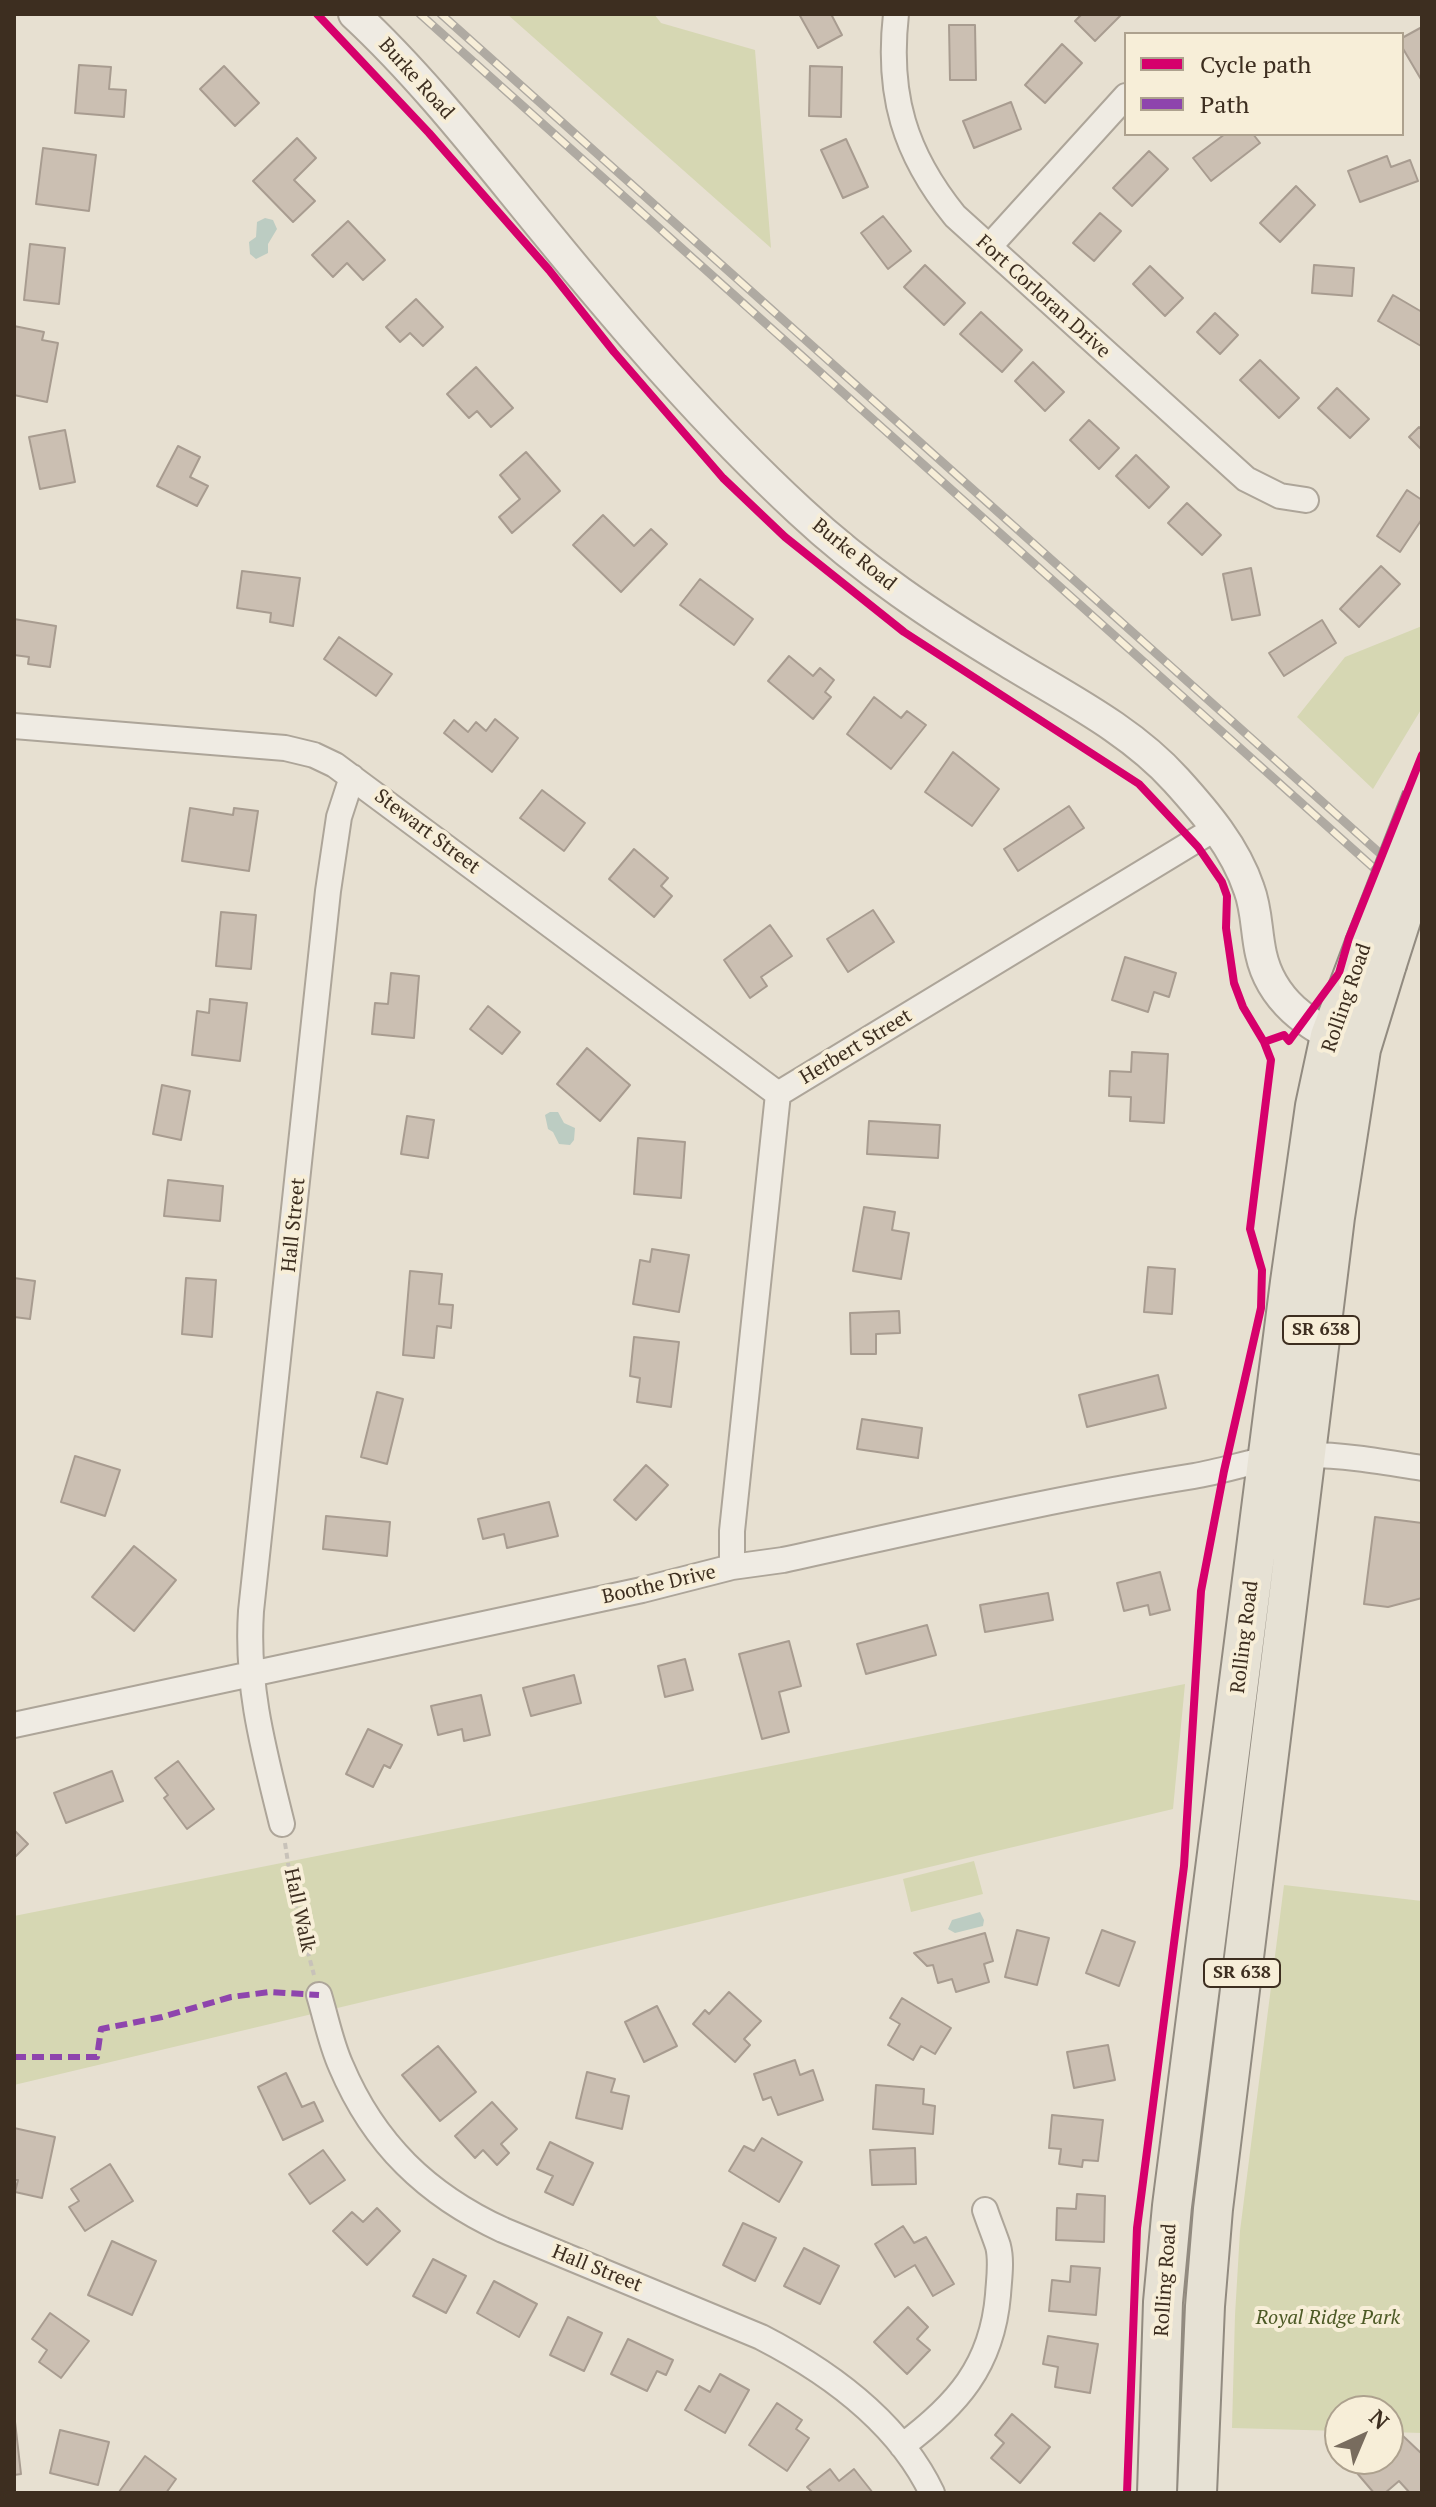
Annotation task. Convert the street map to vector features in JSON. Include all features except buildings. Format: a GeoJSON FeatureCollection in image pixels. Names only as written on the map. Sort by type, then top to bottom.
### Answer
{"type":"FeatureCollection","features":[{"type":"Feature","properties":{"kind":"main road","name":"Rolling Road"},"geometry":{"type":"LineString","coordinates":[[1375,955],[1383,892],[1422,798]]}},
{"type":"Feature","properties":{"kind":"main road","name":"Rolling Road"},"geometry":{"type":"LineString","coordinates":[[1157,2493],[1163,2302],[1172,2206],[1315,1106],[1346,1043],[1375,955],[1422,870]]}},
{"type":"Feature","properties":{"kind":"main road","name":"Rolling Road"},"geometry":{"type":"LineString","coordinates":[[1197,2493],[1205,2306],[1213,2209],[1336,1206],[1346,1043]]}},
{"type":"Feature","properties":{"kind":"street","name":"Burke Road"},"geometry":{"type":"LineString","coordinates":[[354,14],[416,78],[485,157],[645,349],[744,457],[801,513],[854,558],[915,603],[1134,742],[1175,779],[1216,828],[1239,864],[1254,904],[1261,956],[1272,985],[1299,1015],[1346,1043]]}},
{"type":"Feature","properties":{"kind":"street","name":"Fort Corloran Drive"},"geometry":{"type":"LineString","coordinates":[[896,14],[892,47],[894,83],[909,142],[936,193],[955,216],[1246,479],[1280,496],[1306,500]]}},
{"type":"Feature","properties":{"kind":"street"},"geometry":{"type":"LineString","coordinates":[[989,247],[1124,98]]}},
{"type":"Feature","properties":{"kind":"street","name":"Stewart Street"},"geometry":{"type":"LineString","coordinates":[[14,726],[285,748],[314,755],[335,765],[778,1094]]}},
{"type":"Feature","properties":{"kind":"street","name":"Hall Street"},"geometry":{"type":"LineString","coordinates":[[282,1824],[254,1709],[251,1611],[328,891],[339,817],[352,777]]}},
{"type":"Feature","properties":{"kind":"street","name":"Herbert Street"},"geometry":{"type":"LineString","coordinates":[[732,1567],[732,1531],[778,1094],[1216,828]]}},
{"type":"Feature","properties":{"kind":"street","name":"Boothe Drive"},"geometry":{"type":"LineString","coordinates":[[14,1725],[642,1590],[732,1567],[783,1560],[1107,1490],[1224,1471],[1268,1460],[1305,1455],[1367,1459],[1422,1468]]}},
{"type":"Feature","properties":{"kind":"street","name":"Hall Street"},"geometry":{"type":"LineString","coordinates":[[319,1995],[339,2063],[354,2095],[377,2132],[402,2162],[433,2190],[473,2216],[761,2337],[800,2358],[856,2399],[902,2446],[932,2493]]}},
{"type":"Feature","properties":{"kind":"street"},"geometry":{"type":"LineString","coordinates":[[902,2446],[933,2423],[957,2397],[984,2358],[996,2314],[1000,2269],[998,2248],[985,2210]]}},
{"type":"Feature","properties":{"kind":"green space"},"geometry":{"type":"Polygon","coordinates":[[[507,14],[654,14],[661,23],[755,50],[771,248],[507,14]]]}},
{"type":"Feature","properties":{"kind":"green space"},"geometry":{"type":"Polygon","coordinates":[[[1422,626],[1422,708],[1373,789],[1297,717],[1345,657],[1422,626]]]}},
{"type":"Feature","properties":{"kind":"green space"},"geometry":{"type":"Polygon","coordinates":[[[1185,1684],[1173,1809],[14,2085],[14,1916],[1185,1684]]]}},
{"type":"Feature","properties":{"kind":"green space"},"geometry":{"type":"Polygon","coordinates":[[[974,1861],[983,1894],[911,1912],[903,1879],[974,1861]]]}},
{"type":"Feature","properties":{"kind":"green space","name":"Royal Ridge Park"},"geometry":{"type":"Polygon","coordinates":[[[1284,1885],[1422,1901],[1422,2433],[1404,2432],[1404,2395],[1324,2395],[1324,2431],[1232,2428],[1240,2231],[1284,1885]]]}},
{"type":"Feature","properties":{"kind":"shaded area"},"geometry":{"type":"Polygon","coordinates":[[[265,218],[273,220],[277,229],[268,244],[268,253],[256,259],[250,254],[249,242],[256,237],[257,222],[265,218]]]}},
{"type":"Feature","properties":{"kind":"shaded area"},"geometry":{"type":"Polygon","coordinates":[[[558,1112],[564,1123],[575,1128],[574,1140],[570,1145],[559,1144],[548,1129],[545,1115],[558,1112]]]}},
{"type":"Feature","properties":{"kind":"shaded area"},"geometry":{"type":"Polygon","coordinates":[[[980,1912],[983,1926],[955,1933],[948,1929],[952,1920],[980,1912]]]}},
{"type":"Feature","properties":{"kind":"railway"},"geometry":{"type":"LineString","coordinates":[[420,14],[1422,911]]}},
{"type":"Feature","properties":{"kind":"railway"},"geometry":{"type":"LineString","coordinates":[[441,14],[1422,891]]}},
{"type":"Feature","properties":{"kind":"marked path"},"geometry":{"type":"LineString","coordinates":[[14,2057],[97,2057],[101,2029],[162,2017],[231,1997],[270,1992],[319,1995]]}},
{"type":"Feature","properties":{"kind":"cycle path"},"geometry":{"type":"LineString","coordinates":[[317,14],[429,133],[549,270],[614,352],[723,478],[785,537],[904,632],[1139,784],[1198,847],[1222,882],[1227,896],[1226,928],[1234,983],[1243,1007],[1264,1042]]}},
{"type":"Feature","properties":{"kind":"cycle path"},"geometry":{"type":"LineString","coordinates":[[1127,2493],[1137,2228],[1184,1866],[1201,1591],[1261,1308],[1262,1270],[1250,1229],[1271,1060],[1264,1042],[1284,1035],[1289,1041],[1339,973],[1349,938],[1422,755]]}}]}
